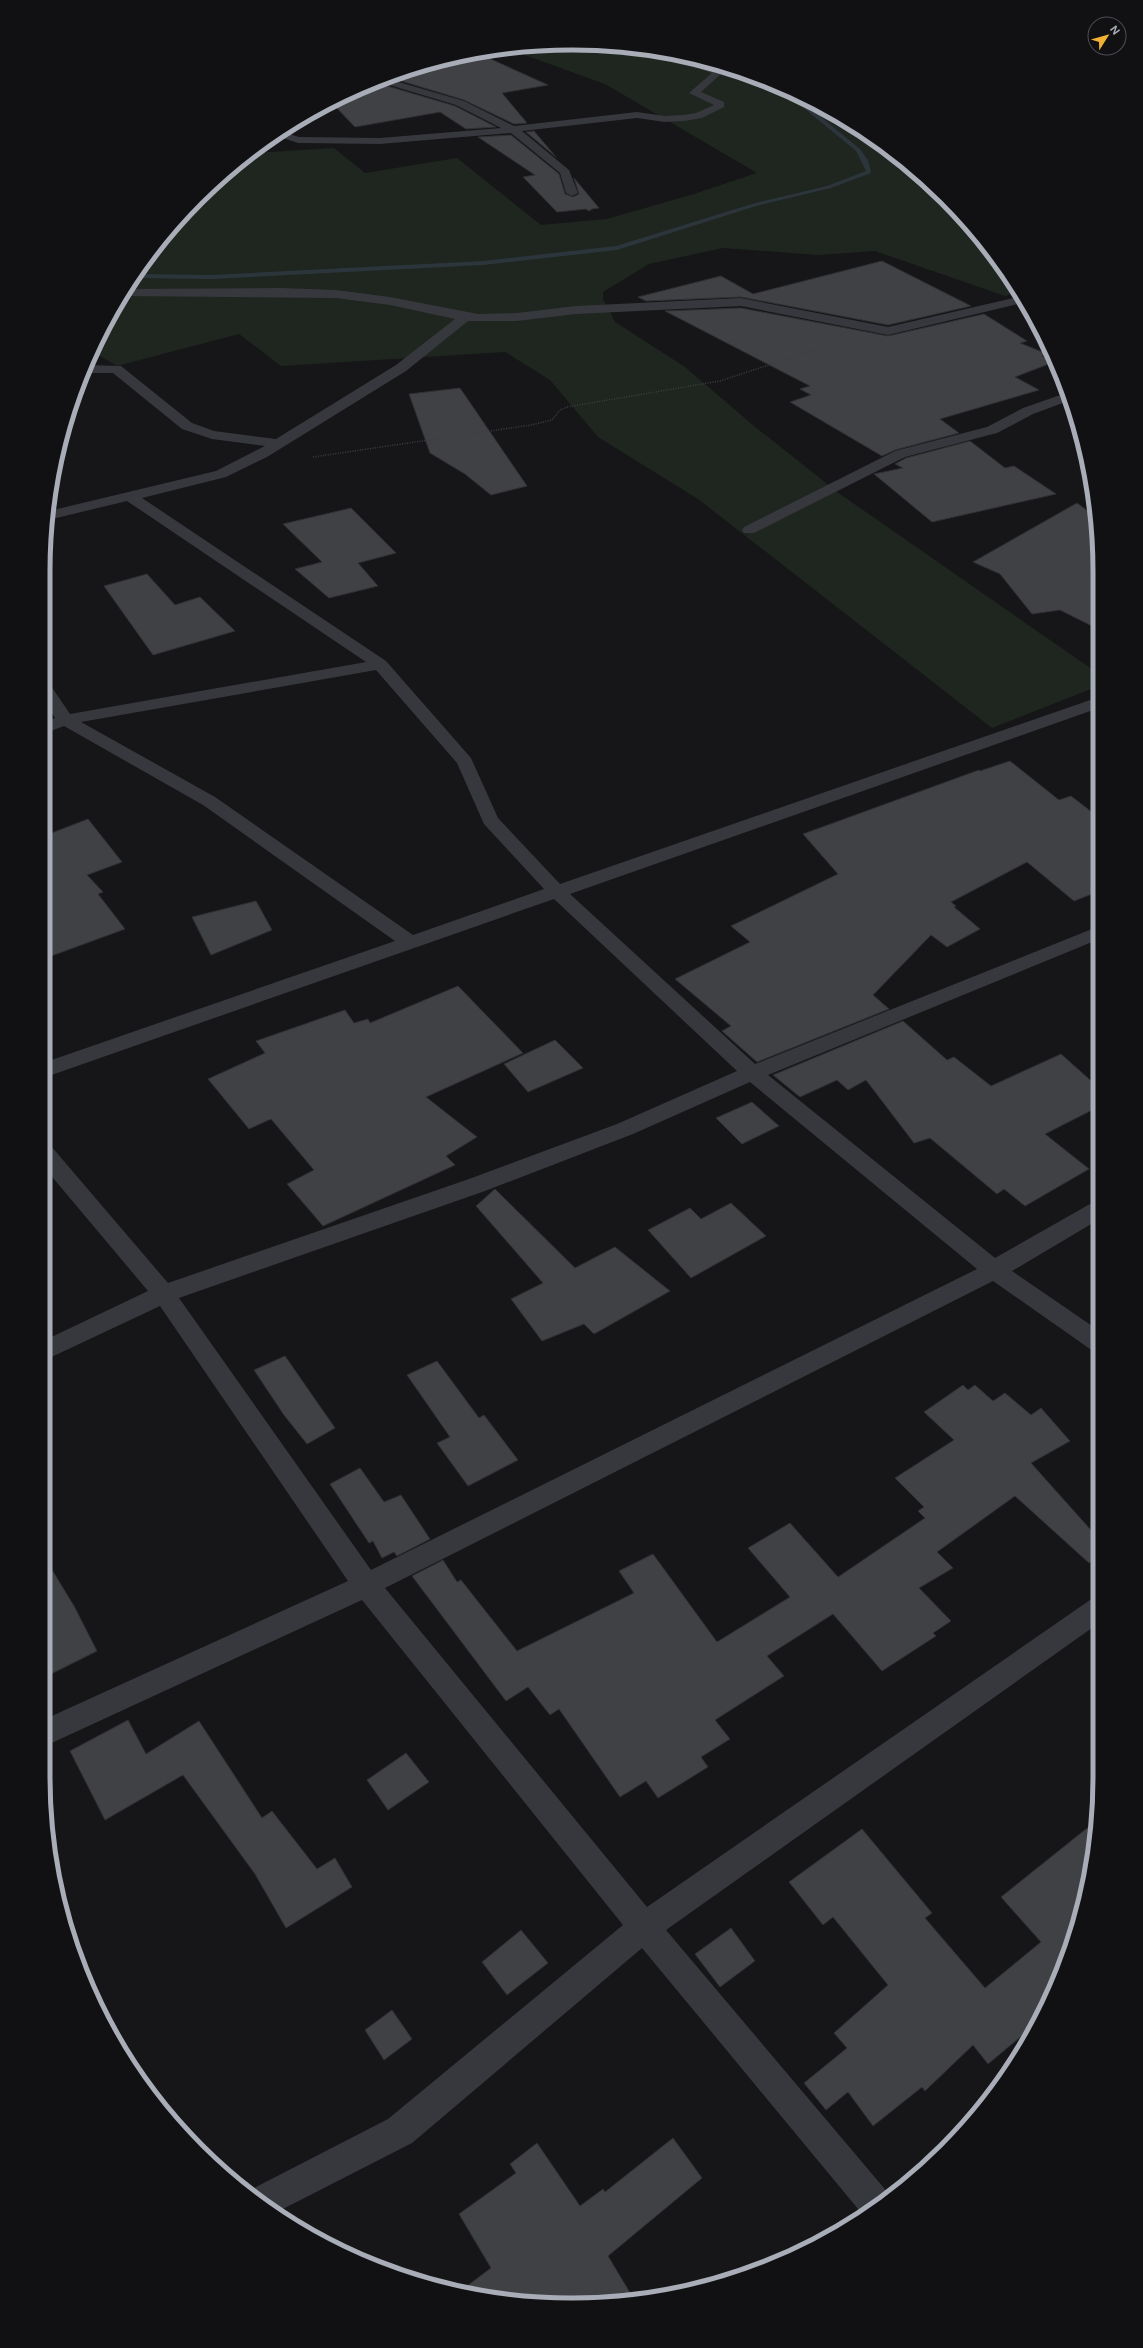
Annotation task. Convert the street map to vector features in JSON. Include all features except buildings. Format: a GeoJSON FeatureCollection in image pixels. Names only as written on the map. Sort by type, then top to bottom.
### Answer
{"type":"FeatureCollection","features":[{"type":"Feature","properties":{"kind":"street"},"geometry":{"type":"LineString","coordinates":[[285,136],[298,140],[380,141],[514,130],[637,115],[666,120],[698,116],[719,107],[720,104],[694,93],[718,72],[716,71]]}},
{"type":"Feature","properties":{"kind":"street"},"geometry":{"type":"LineString","coordinates":[[391,83],[460,103],[514,130],[565,172],[572,193]]}},
{"type":"Feature","properties":{"kind":"street"},"geometry":{"type":"LineString","coordinates":[[132,292],[218,294],[281,292],[336,294],[390,301],[465,318],[518,317],[576,310],[741,302],[888,331],[950,318],[1017,301]]}},
{"type":"Feature","properties":{"kind":"street"},"geometry":{"type":"LineString","coordinates":[[53,515],[220,474],[280,444],[401,368],[465,318]]}},
{"type":"Feature","properties":{"kind":"street"},"geometry":{"type":"LineString","coordinates":[[91,369],[116,370],[132,380],[187,426],[212,435],[280,444]]}},
{"type":"Feature","properties":{"kind":"street"},"geometry":{"type":"LineString","coordinates":[[88,377],[116,370]]}},
{"type":"Feature","properties":{"kind":"street"},"geometry":{"type":"LineString","coordinates":[[749,530],[885,463],[900,454],[992,430],[1028,411],[1063,398]]}},
{"type":"Feature","properties":{"kind":"street"},"geometry":{"type":"LineString","coordinates":[[131,497],[242,573],[380,664],[465,762],[490,820],[558,892],[752,1073],[994,1270],[1093,1339]]}},
{"type":"Feature","properties":{"kind":"street"},"geometry":{"type":"LineString","coordinates":[[50,726],[65,720],[380,664]]}},
{"type":"Feature","properties":{"kind":"street"},"geometry":{"type":"LineString","coordinates":[[50,698],[65,720],[209,801],[411,944]]}},
{"type":"Feature","properties":{"kind":"street"},"geometry":{"type":"LineString","coordinates":[[50,1070],[411,944],[1040,721],[1093,704]]}},
{"type":"Feature","properties":{"kind":"street"},"geometry":{"type":"LineString","coordinates":[[50,1349],[164,1294],[500,1176],[625,1129],[752,1073],[1093,934]]}},
{"type":"Feature","properties":{"kind":"street"},"geometry":{"type":"LineString","coordinates":[[50,1158],[164,1294],[366,1585],[644,1927],[873,2201]]}},
{"type":"Feature","properties":{"kind":"street"},"geometry":{"type":"LineString","coordinates":[[50,1731],[366,1585],[682,1428],[994,1270],[1093,1213]]}},
{"type":"Feature","properties":{"kind":"street"},"geometry":{"type":"LineString","coordinates":[[267,2199],[400,2131],[644,1927],[1093,1612]]}},
{"type":"Feature","properties":{"kind":"path"},"geometry":{"type":"LineString","coordinates":[[309,458],[531,425],[552,420],[560,410],[567,407],[616,400],[720,381],[872,329]]}},
{"type":"Feature","properties":{"kind":"shaded area"},"geometry":{"type":"Polygon","coordinates":[[[572,50],[640,54],[706,68],[771,90],[832,120],[889,158],[915,179],[964,228],[985,254],[1012,294],[1005,296],[875,251],[818,255],[723,248],[649,264],[603,292],[603,299],[615,322],[685,367],[754,426],[840,494],[1093,670],[1093,688],[992,728],[698,499],[598,437],[550,380],[505,352],[281,366],[239,334],[117,366],[98,355],[120,311],[138,282],[179,228],[228,179],[262,152],[334,148],[365,173],[457,158],[541,225],[607,219],[694,194],[757,173],[605,84],[518,53],[572,50]]]}},
{"type":"Feature","properties":{"kind":"waterway"},"geometry":{"type":"LineString","coordinates":[[142,276],[212,277],[483,263],[617,248],[754,205],[829,187],[869,172],[865,160],[858,150],[805,106]]}}]}
